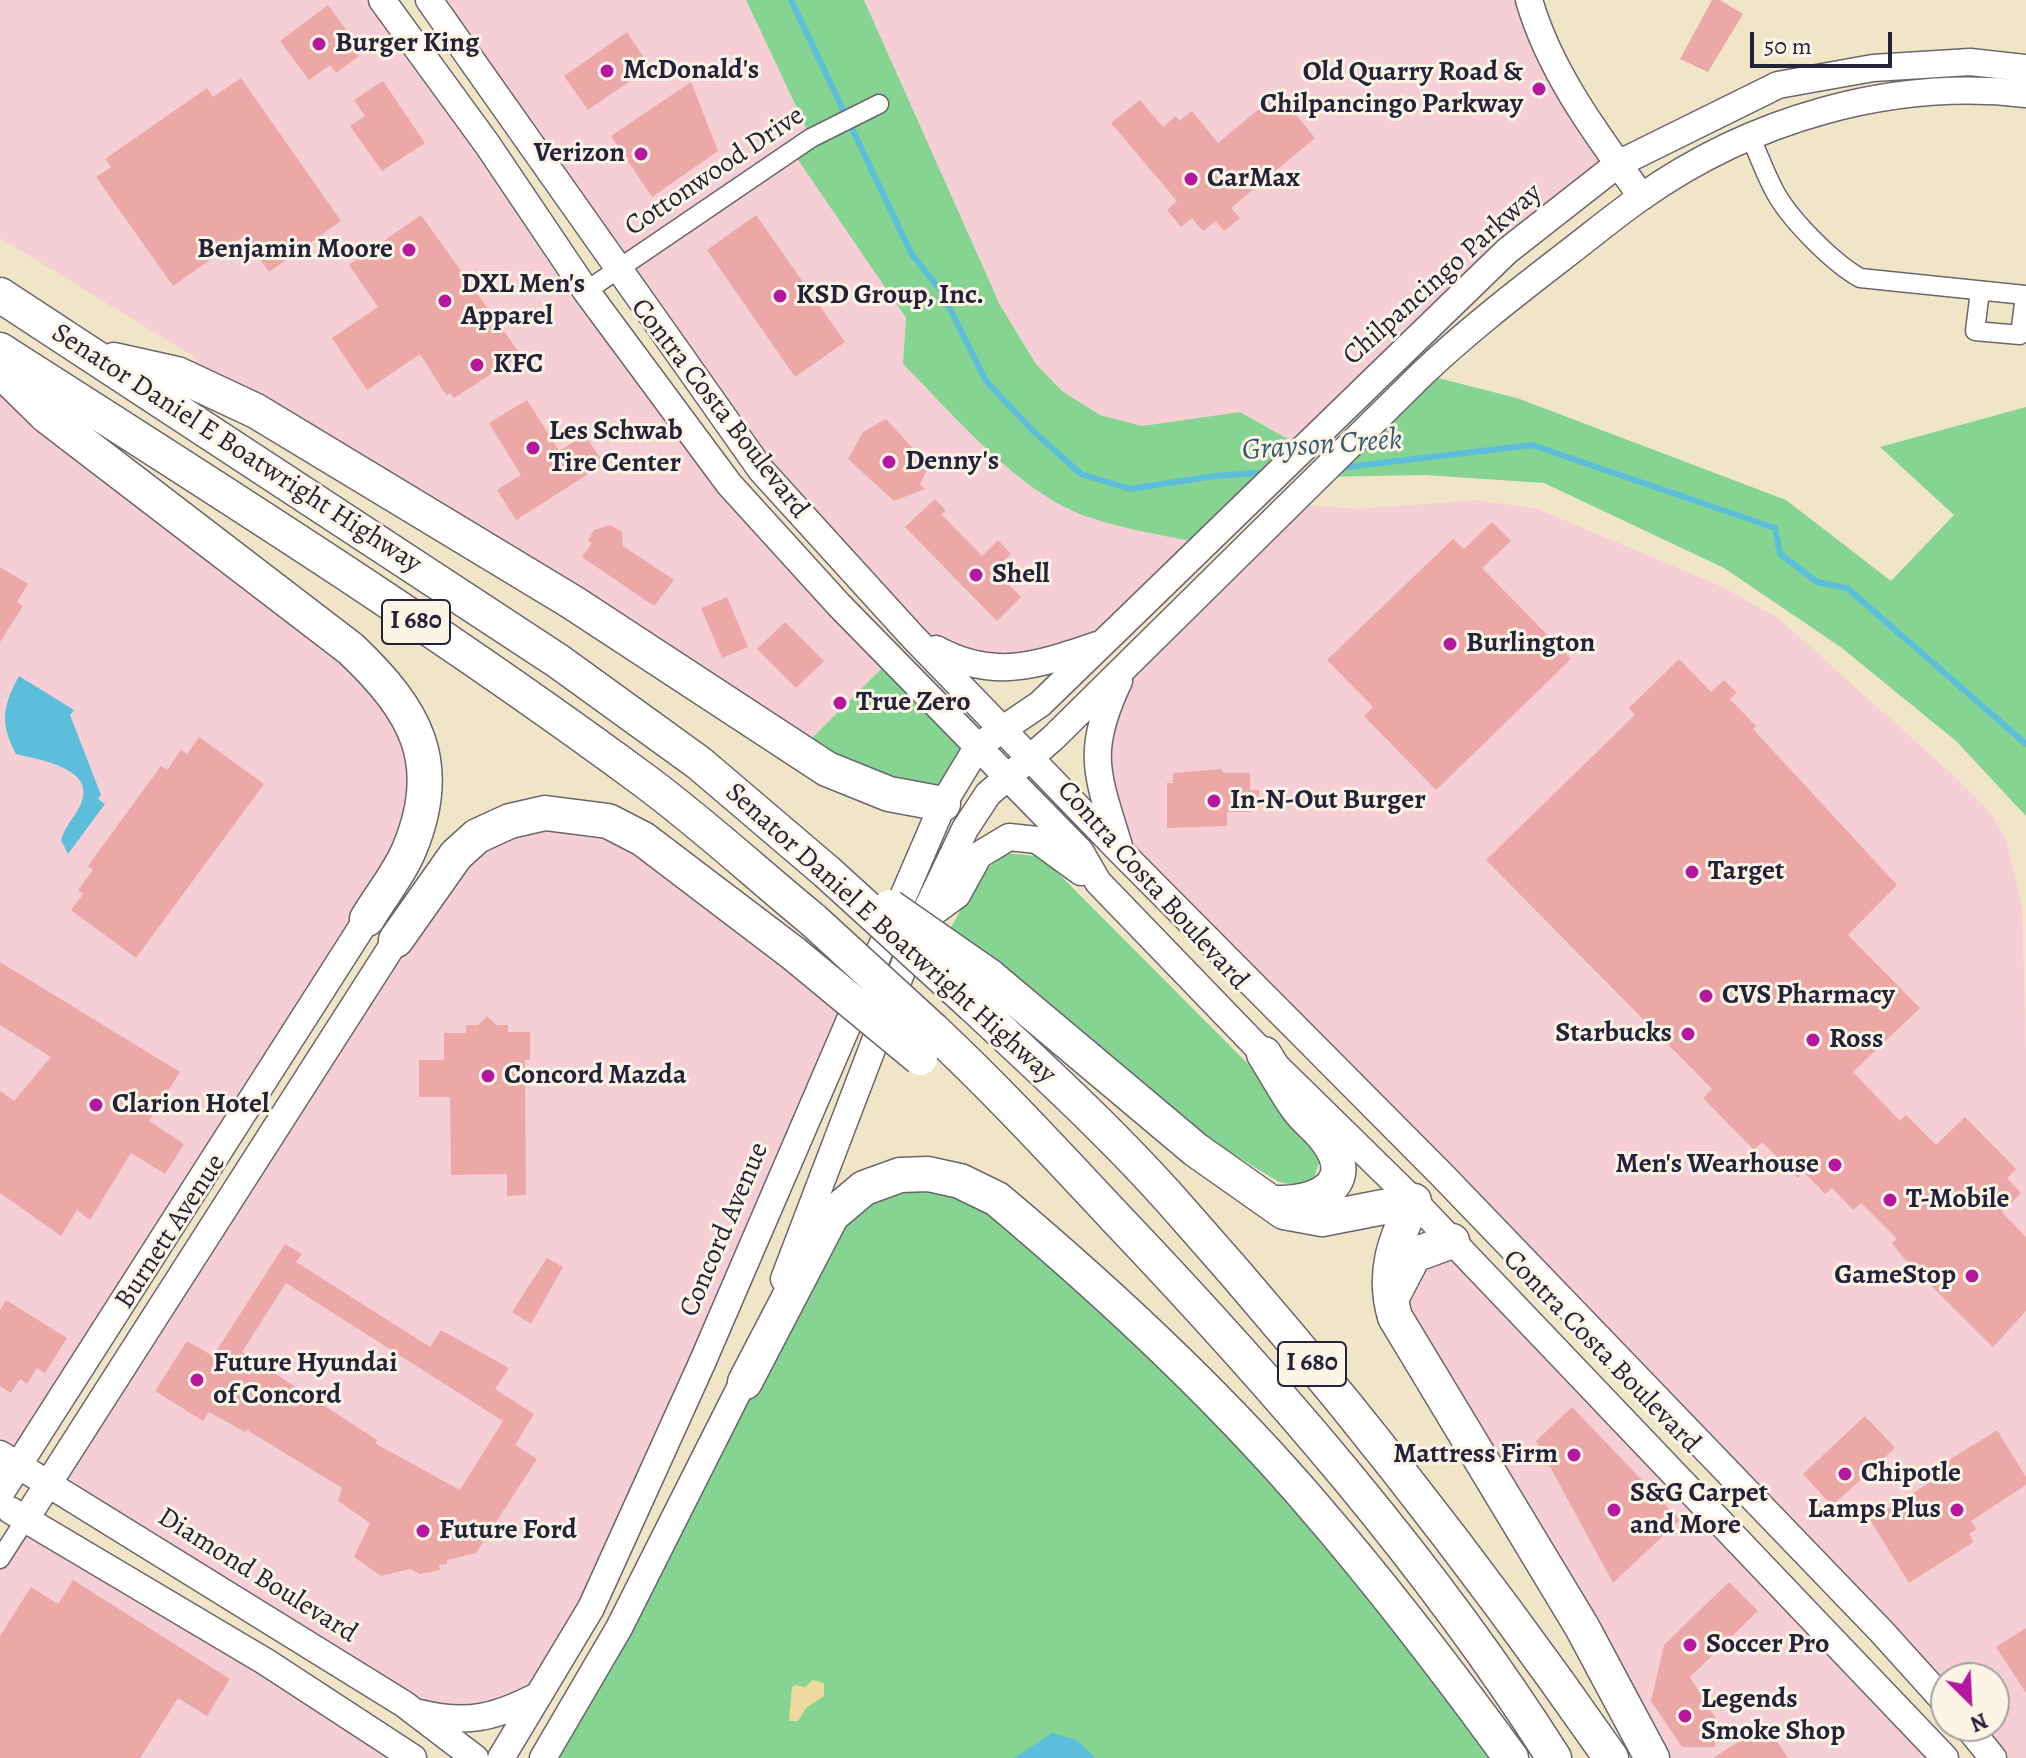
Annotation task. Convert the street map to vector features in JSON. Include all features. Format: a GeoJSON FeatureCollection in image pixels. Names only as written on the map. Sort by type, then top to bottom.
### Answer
{"type":"FeatureCollection","features":[{"type":"Feature","properties":{"kind":"highway","name":"Senator Daniel E Boatwright Highway"},"geometry":{"type":"LineString","coordinates":[[0,295],[558,661],[699,763],[827,872],[981,990],[1073,1099],[1179,1208],[1279,1325],[1508,1611],[1611,1758]]}},
{"type":"Feature","properties":{"kind":"highway","name":"Senator Daniel E Boatwright Highway"},"geometry":{"type":"LineString","coordinates":[[0,350],[258,515],[522,693],[647,783],[813,920],[926,1044],[986,1080],[1235,1342],[1398,1541],[1554,1758]]}},
{"type":"Feature","properties":{"kind":"highway"},"geometry":{"type":"LineString","coordinates":[[94,355],[177,374],[256,411],[572,602],[827,769],[889,794],[943,804]]}},
{"type":"Feature","properties":{"kind":"highway"},"geometry":{"type":"LineString","coordinates":[[0,370],[47,416],[351,649],[388,684],[407,713],[422,748],[425,779],[421,814],[408,853],[367,919]]}},
{"type":"Feature","properties":{"kind":"highway"},"geometry":{"type":"LineString","coordinates":[[396,940],[456,855],[477,836],[510,821],[545,813],[608,821],[643,839],[793,953],[926,1044]]}},
{"type":"Feature","properties":{"kind":"highway"},"geometry":{"type":"LineString","coordinates":[[981,990],[1267,1203],[1284,1212],[1322,1219],[1414,1201]]}},
{"type":"Feature","properties":{"kind":"highway"},"geometry":{"type":"LineString","coordinates":[[1264,1054],[1299,1110],[1332,1148],[1338,1172],[1331,1188],[1316,1198],[1296,1204],[1267,1203]]}},
{"type":"Feature","properties":{"kind":"highway"},"geometry":{"type":"LineString","coordinates":[[745,1382],[832,1215],[864,1188],[900,1175],[928,1174],[960,1181],[997,1199],[1183,1367],[1315,1507],[1406,1618],[1511,1758]]}},
{"type":"Feature","properties":{"kind":"highway"},"geometry":{"type":"LineString","coordinates":[[1414,1201],[1394,1240],[1389,1260],[1395,1317],[1409,1345],[1582,1627],[1652,1758]]}},
{"type":"Feature","properties":{"kind":"highway"},"geometry":{"type":"LineString","coordinates":[[1391,1299],[1414,1255],[1452,1241]]}},
{"type":"Feature","properties":{"kind":"main road","name":"Contra Costa Boulevard"},"geometry":{"type":"LineString","coordinates":[[382,0],[487,144],[586,291],[729,484],[839,605],[1080,851],[1098,882],[1264,1054],[1414,1201],[1945,1758]]}},
{"type":"Feature","properties":{"kind":"main road","name":"Contra Costa Boulevard"},"geometry":{"type":"LineString","coordinates":[[429,0],[761,470],[912,636],[1121,852],[1442,1175],[1930,1685]]}},
{"type":"Feature","properties":{"kind":"main road"},"geometry":{"type":"LineString","coordinates":[[1529,0],[1551,56],[1577,104],[1642,197]]}},
{"type":"Feature","properties":{"kind":"main road","name":"Chilpancingo Parkway"},"geometry":{"type":"LineString","coordinates":[[1002,727],[1040,704],[1507,251],[1618,164],[1778,85],[1873,68],[1970,62],[2026,68]]}},
{"type":"Feature","properties":{"kind":"main road","name":"Chilpancingo Parkway"},"geometry":{"type":"LineString","coordinates":[[1030,756],[1126,667],[1476,324],[1642,197],[1750,136],[1812,114],[1913,92],[2026,94]]}},
{"type":"Feature","properties":{"kind":"main road"},"geometry":{"type":"LineString","coordinates":[[608,321],[626,323],[634,330],[674,388],[706,395]]}},
{"type":"Feature","properties":{"kind":"main road"},"geometry":{"type":"LineString","coordinates":[[1352,444],[1354,426],[1366,405],[1418,355],[1430,335],[1430,327]]}},
{"type":"Feature","properties":{"kind":"main road"},"geometry":{"type":"LineString","coordinates":[[1212,580],[1207,573],[1207,563],[1247,516],[1257,495]]}},
{"type":"Feature","properties":{"kind":"main road"},"geometry":{"type":"LineString","coordinates":[[912,636],[960,662],[1002,669],[1040,665],[1104,642]]}},
{"type":"Feature","properties":{"kind":"main road"},"geometry":{"type":"LineString","coordinates":[[1121,852],[1098,778],[1096,747],[1105,710],[1126,667]]}},
{"type":"Feature","properties":{"kind":"main road","name":"Concord Avenue"},"geometry":{"type":"LineString","coordinates":[[501,1758],[591,1608],[702,1363],[943,804],[978,746],[1002,727]]}},
{"type":"Feature","properties":{"kind":"main road"},"geometry":{"type":"LineString","coordinates":[[543,1758],[619,1628],[745,1382],[921,921],[965,829],[988,794],[1030,756]]}},
{"type":"Feature","properties":{"kind":"main road"},"geometry":{"type":"LineString","coordinates":[[921,921],[957,895],[979,855],[1009,837],[1037,840],[1098,882]]}},
{"type":"Feature","properties":{"kind":"main road","name":"Burnett Avenue"},"geometry":{"type":"LineString","coordinates":[[0,1494],[9,1460],[367,919]]}},
{"type":"Feature","properties":{"kind":"main road","name":"Burnett Avenue"},"geometry":{"type":"LineString","coordinates":[[25,1520],[396,940]]}},
{"type":"Feature","properties":{"kind":"main road","name":"Diamond Boulevard"},"geometry":{"type":"LineString","coordinates":[[9,1460],[410,1710],[475,1758]]}},
{"type":"Feature","properties":{"kind":"main road"},"geometry":{"type":"LineString","coordinates":[[0,1503],[266,1662],[413,1758]]}},
{"type":"Feature","properties":{"kind":"main road"},"geometry":{"type":"LineString","coordinates":[[410,1710],[446,1720],[469,1721],[506,1712],[542,1694]]}},
{"type":"Feature","properties":{"kind":"main road"},"geometry":{"type":"LineString","coordinates":[[1980,1742],[1993,1758]]}},
{"type":"Feature","properties":{"kind":"street","name":"Cottonwood Drive"},"geometry":{"type":"LineString","coordinates":[[586,291],[832,127],[879,104]]}},
{"type":"Feature","properties":{"kind":"street"},"geometry":{"type":"LineString","coordinates":[[1750,136],[1773,190],[1785,207],[1842,267],[1860,278],[1980,291]]}},
{"type":"Feature","properties":{"kind":"street","name":"Burnett Avenue"},"geometry":{"type":"LineString","coordinates":[[0,1559],[25,1520]]}},
{"type":"Feature","properties":{"kind":"shaded area"},"geometry":{"type":"Polygon","coordinates":[[[0,0],[382,0],[689,430],[892,658],[798,752],[177,374],[196,358],[0,238],[0,0]]]}},
{"type":"Feature","properties":{"kind":"shaded area"},"geometry":{"type":"Polygon","coordinates":[[[429,0],[746,0],[811,138],[793,151],[906,319],[903,364],[975,436],[1046,497],[1090,518],[1205,544],[1104,642],[1002,669],[912,636],[761,470],[429,0]]]}},
{"type":"Feature","properties":{"kind":"shaded area"},"geometry":{"type":"Polygon","coordinates":[[[864,0],[1529,0],[1618,164],[1304,448],[1240,412],[1143,426],[1100,415],[1062,391],[1036,364],[1000,305],[864,0]]]}},
{"type":"Feature","properties":{"kind":"shaded area"},"geometry":{"type":"Polygon","coordinates":[[[0,370],[388,684],[421,814],[18,1466],[0,1454],[0,370]]]}},
{"type":"Feature","properties":{"kind":"shaded area"},"geometry":{"type":"Polygon","coordinates":[[[1477,500],[1538,509],[1725,588],[1778,618],[1953,775],[1991,813],[2006,840],[2022,905],[2026,1051],[2026,1477],[1996,1430],[1936,1468],[1940,1476],[1870,1520],[1910,1583],[1973,1543],[1969,1534],[1976,1529],[1971,1521],[2026,1485],[2026,1758],[1993,1758],[1980,1742],[2010,1742],[2010,1662],[1930,1662],[1930,1686],[1121,852],[1098,778],[1126,667],[1291,504],[1358,509],[1477,500]]]}},
{"type":"Feature","properties":{"kind":"shaded area"},"geometry":{"type":"Polygon","coordinates":[[[608,821],[850,1000],[583,1607],[528,1692],[501,1707],[404,1704],[47,1484],[477,836],[608,821]]]}},
{"type":"Feature","properties":{"kind":"shaded area"},"geometry":{"type":"Polygon","coordinates":[[[1452,1241],[1945,1758],[1652,1758],[1395,1317],[1414,1255],[1452,1241]]]}},
{"type":"Feature","properties":{"kind":"shaded area"},"geometry":{"type":"Polygon","coordinates":[[[25,1520],[413,1758],[0,1758],[0,1559],[25,1520]]]}},
{"type":"Feature","properties":{"kind":"green space"},"geometry":{"type":"Polygon","coordinates":[[[746,0],[864,0],[1000,305],[1036,364],[1062,391],[1100,415],[1142,426],[1240,412],[1304,448],[1205,544],[1091,518],[1039,492],[1014,473],[903,364],[906,318],[792,151],[811,138],[746,0]]]}},
{"type":"Feature","properties":{"kind":"green space"},"geometry":{"type":"Polygon","coordinates":[[[1422,374],[1517,398],[1786,500],[1891,581],[1954,515],[1880,447],[2026,407],[2026,816],[1956,741],[1842,648],[1724,568],[1544,483],[1424,475],[1318,477],[1422,374]]]}},
{"type":"Feature","properties":{"kind":"green space"},"geometry":{"type":"Polygon","coordinates":[[[892,658],[978,746],[943,804],[798,752],[892,658]]]}},
{"type":"Feature","properties":{"kind":"green space"},"geometry":{"type":"Polygon","coordinates":[[[1006,853],[1035,856],[1054,869],[1256,1072],[1321,1157],[1313,1181],[1298,1186],[1279,1182],[1215,1143],[1027,984],[950,929],[981,874],[1006,853]]]}},
{"type":"Feature","properties":{"kind":"green space"},"geometry":{"type":"Polygon","coordinates":[[[960,1181],[1183,1367],[1511,1758],[543,1758],[864,1188],[960,1181]]]}},
{"type":"Feature","properties":{"kind":"sand"},"geometry":{"type":"Polygon","coordinates":[[[813,1680],[824,1683],[824,1696],[806,1708],[798,1721],[789,1721],[792,1687],[805,1687],[813,1680]]]}},
{"type":"Feature","properties":{"kind":"water"},"geometry":{"type":"Polygon","coordinates":[[[19,676],[74,710],[70,715],[101,795],[98,799],[105,804],[68,854],[61,840],[84,793],[74,774],[64,768],[16,754],[7,734],[5,715],[19,676]]]}},
{"type":"Feature","properties":{"kind":"water"},"geometry":{"type":"Polygon","coordinates":[[[1052,1733],[1076,1740],[1096,1758],[1014,1758],[1052,1733]]]}},
{"type":"Feature","properties":{"kind":"building"},"geometry":{"type":"Polygon","coordinates":[[[1712,0],[1720,0],[1743,14],[1708,72],[1680,59],[1712,0]]]}},
{"type":"Feature","properties":{"kind":"building","name":"Burger King"},"geometry":{"type":"Polygon","coordinates":[[[328,5],[359,47],[354,51],[359,56],[336,73],[330,65],[309,80],[280,41],[328,5]]]}},
{"type":"Feature","properties":{"kind":"building","name":"McDonald's"},"geometry":{"type":"Polygon","coordinates":[[[627,32],[650,67],[588,110],[564,76],[627,32]]]}},
{"type":"Feature","properties":{"kind":"building"},"geometry":{"type":"Polygon","coordinates":[[[241,78],[341,221],[269,272],[244,236],[173,286],[96,177],[111,167],[105,159],[207,88],[213,97],[241,78]]]}},
{"type":"Feature","properties":{"kind":"building"},"geometry":{"type":"Polygon","coordinates":[[[383,81],[425,143],[382,171],[350,126],[365,116],[354,100],[383,81]]]}},
{"type":"Feature","properties":{"kind":"building"},"geometry":{"type":"Polygon","coordinates":[[[691,82],[718,151],[652,197],[611,136],[691,82]]]}},
{"type":"Feature","properties":{"kind":"building"},"geometry":{"type":"Polygon","coordinates":[[[1278,93],[1315,138],[1231,208],[1240,218],[1224,231],[1215,221],[1203,231],[1192,218],[1181,227],[1167,210],[1177,201],[1111,123],[1140,100],[1163,127],[1176,116],[1179,121],[1192,111],[1218,143],[1278,93]]]}},
{"type":"Feature","properties":{"kind":"building"},"geometry":{"type":"Polygon","coordinates":[[[421,215],[521,355],[454,398],[450,393],[446,395],[420,354],[367,390],[332,338],[378,307],[349,265],[421,215]]]}},
{"type":"Feature","properties":{"kind":"building"},"geometry":{"type":"Polygon","coordinates":[[[756,215],[845,342],[795,377],[707,250],[756,215]]]}},
{"type":"Feature","properties":{"kind":"building"},"geometry":{"type":"Polygon","coordinates":[[[527,400],[559,451],[585,435],[604,464],[516,520],[497,490],[521,475],[489,423],[527,400]]]}},
{"type":"Feature","properties":{"kind":"building","name":"Denny's"},"geometry":{"type":"Polygon","coordinates":[[[886,419],[929,466],[920,484],[925,489],[894,501],[848,459],[863,432],[886,419]]]}},
{"type":"Feature","properties":{"kind":"building","name":"Shell"},"geometry":{"type":"Polygon","coordinates":[[[935,499],[946,511],[941,514],[982,556],[998,540],[1011,554],[994,569],[1021,597],[997,621],[905,527],[935,499]]]}},
{"type":"Feature","properties":{"kind":"building","name":"Burlington"},"geometry":{"type":"Polygon","coordinates":[[[1492,522],[1511,541],[1482,568],[1571,659],[1436,790],[1364,716],[1373,707],[1327,660],[1453,539],[1464,549],[1492,522]]]}},
{"type":"Feature","properties":{"kind":"building"},"geometry":{"type":"Polygon","coordinates":[[[610,525],[622,532],[623,546],[674,580],[654,606],[582,557],[592,543],[588,540],[594,530],[610,525]]]}},
{"type":"Feature","properties":{"kind":"building"},"geometry":{"type":"Polygon","coordinates":[[[0,567],[28,584],[17,602],[23,606],[0,642],[0,567]]]}},
{"type":"Feature","properties":{"kind":"building"},"geometry":{"type":"Polygon","coordinates":[[[727,597],[748,647],[722,658],[701,608],[727,597]]]}},
{"type":"Feature","properties":{"kind":"building"},"geometry":{"type":"Polygon","coordinates":[[[785,622],[824,661],[796,688],[757,649],[785,622]]]}},
{"type":"Feature","properties":{"kind":"building","name":"Target"},"geometry":{"type":"Polygon","coordinates":[[[1679,659],[1711,692],[1724,680],[1737,693],[1730,699],[1756,726],[1753,729],[1897,885],[1848,935],[1920,1008],[1853,1072],[1900,1121],[1906,1115],[1936,1145],[1965,1117],[2016,1169],[2007,1178],[2021,1193],[2002,1212],[2026,1237],[2026,1311],[1993,1347],[1907,1262],[1892,1243],[1897,1239],[1861,1203],[1853,1210],[1832,1188],[1825,1194],[1804,1172],[1798,1178],[1762,1142],[1754,1150],[1703,1098],[1712,1089],[1486,860],[1635,715],[1629,708],[1679,659]]]}},
{"type":"Feature","properties":{"kind":"building"},"geometry":{"type":"Polygon","coordinates":[[[199,737],[264,784],[136,958],[71,910],[83,894],[78,890],[93,870],[88,866],[161,766],[167,770],[181,750],[187,754],[199,737]]]}},
{"type":"Feature","properties":{"kind":"building","name":"In-N-Out Burger"},"geometry":{"type":"Polygon","coordinates":[[[1222,769],[1223,773],[1250,773],[1250,790],[1259,790],[1259,806],[1252,806],[1252,812],[1227,812],[1227,826],[1167,828],[1167,783],[1173,783],[1173,773],[1222,769]]]}},
{"type":"Feature","properties":{"kind":"building","name":"Clarion Hotel"},"geometry":{"type":"Polygon","coordinates":[[[0,962],[180,1072],[149,1121],[184,1144],[165,1174],[131,1153],[90,1220],[77,1210],[61,1236],[0,1193],[0,1091],[14,1101],[51,1057],[0,1025],[0,962]]]}},
{"type":"Feature","properties":{"kind":"building"},"geometry":{"type":"Polygon","coordinates":[[[487,1016],[496,1025],[508,1025],[508,1032],[530,1032],[530,1060],[525,1060],[526,1195],[507,1196],[507,1174],[451,1175],[450,1097],[419,1097],[419,1060],[444,1060],[444,1033],[466,1033],[466,1025],[478,1025],[487,1016]]]}},
{"type":"Feature","properties":{"kind":"building"},"geometry":{"type":"Polygon","coordinates":[[[285,1244],[302,1254],[296,1262],[430,1347],[441,1330],[509,1368],[495,1389],[534,1414],[515,1445],[537,1459],[476,1553],[447,1560],[447,1564],[439,1565],[440,1570],[420,1574],[410,1569],[381,1576],[354,1557],[370,1523],[338,1501],[342,1488],[247,1430],[245,1432],[209,1412],[203,1421],[155,1391],[187,1341],[213,1356],[285,1244]],[[286,1283],[242,1352],[377,1440],[376,1444],[460,1490],[503,1421],[286,1283]]]}},
{"type":"Feature","properties":{"kind":"building"},"geometry":{"type":"Polygon","coordinates":[[[547,1258],[563,1267],[531,1324],[512,1312],[547,1258]]]}},
{"type":"Feature","properties":{"kind":"building"},"geometry":{"type":"Polygon","coordinates":[[[6,1300],[67,1338],[45,1373],[37,1368],[27,1384],[20,1379],[11,1393],[0,1386],[0,1310],[6,1300]]]}},
{"type":"Feature","properties":{"kind":"building"},"geometry":{"type":"Polygon","coordinates":[[[1572,1407],[1680,1520],[1613,1583],[1536,1441],[1572,1407]]]}},
{"type":"Feature","properties":{"kind":"building"},"geometry":{"type":"Polygon","coordinates":[[[1865,1416],[1895,1448],[1832,1506],[1803,1474],[1865,1416]]]}},
{"type":"Feature","properties":{"kind":"building"},"geometry":{"type":"Polygon","coordinates":[[[1997,1430],[2026,1477],[2026,1485],[1971,1521],[1977,1529],[1969,1534],[1974,1542],[1909,1583],[1870,1520],[1940,1476],[1936,1468],[1997,1430]]]}},
{"type":"Feature","properties":{"kind":"building"},"geometry":{"type":"Polygon","coordinates":[[[73,1580],[230,1679],[207,1716],[178,1698],[140,1758],[0,1758],[0,1636],[31,1587],[58,1604],[73,1580]]]}},
{"type":"Feature","properties":{"kind":"building"},"geometry":{"type":"Polygon","coordinates":[[[1729,1582],[1758,1611],[1690,1677],[1718,1722],[1715,1747],[1682,1747],[1651,1701],[1664,1645],[1729,1582]]]}},
{"type":"Feature","properties":{"kind":"building"},"geometry":{"type":"Polygon","coordinates":[[[2026,1628],[2026,1693],[2010,1668],[2010,1662],[2006,1662],[1996,1647],[2026,1628]]]}},
{"type":"Feature","properties":{"kind":"building"},"geometry":{"type":"Polygon","coordinates":[[[1766,1724],[1788,1758],[1713,1758],[1754,1732],[1766,1724]]]}},
{"type":"Feature","properties":{"kind":"waterway","name":"Grayson Creek"},"geometry":{"type":"LineString","coordinates":[[791,0],[911,253],[941,291],[986,381],[1032,430],[1081,474],[1130,489],[1215,476],[1268,472]]}},
{"type":"Feature","properties":{"kind":"waterway","name":"Grayson Creek"},"geometry":{"type":"LineString","coordinates":[[1339,468],[1532,445],[1775,528],[1780,554],[1817,582],[1847,588],[2026,744]]}},
{"type":"Feature","properties":{"kind":"place","name":"Burger King"},"geometry":{"type":"Point","coordinates":[319,44]}},
{"type":"Feature","properties":{"kind":"place","name":"McDonald's"},"geometry":{"type":"Point","coordinates":[607,71]}},
{"type":"Feature","properties":{"kind":"place","name":"Old Quarry Road & Chilpancingo Parkway"},"geometry":{"type":"Point","coordinates":[1539,89]}},
{"type":"Feature","properties":{"kind":"place","name":"Verizon"},"geometry":{"type":"Point","coordinates":[641,154]}},
{"type":"Feature","properties":{"kind":"place","name":"CarMax"},"geometry":{"type":"Point","coordinates":[1191,179]}},
{"type":"Feature","properties":{"kind":"place","name":"Benjamin Moore"},"geometry":{"type":"Point","coordinates":[409,250]}},
{"type":"Feature","properties":{"kind":"place","name":"KSD Group, Inc."},"geometry":{"type":"Point","coordinates":[780,296]}},
{"type":"Feature","properties":{"kind":"place","name":"DXL Men's Apparel"},"geometry":{"type":"Point","coordinates":[445,301]}},
{"type":"Feature","properties":{"kind":"place","name":"KFC"},"geometry":{"type":"Point","coordinates":[477,365]}},
{"type":"Feature","properties":{"kind":"place","name":"Les Schwab Tire Center"},"geometry":{"type":"Point","coordinates":[533,448]}},
{"type":"Feature","properties":{"kind":"place","name":"Denny's"},"geometry":{"type":"Point","coordinates":[889,462]}},
{"type":"Feature","properties":{"kind":"place","name":"Shell"},"geometry":{"type":"Point","coordinates":[976,575]}},
{"type":"Feature","properties":{"kind":"place","name":"Burlington"},"geometry":{"type":"Point","coordinates":[1450,644]}},
{"type":"Feature","properties":{"kind":"place","name":"True Zero"},"geometry":{"type":"Point","coordinates":[840,703]}},
{"type":"Feature","properties":{"kind":"place","name":"In-N-Out Burger"},"geometry":{"type":"Point","coordinates":[1214,801]}},
{"type":"Feature","properties":{"kind":"place","name":"Target"},"geometry":{"type":"Point","coordinates":[1692,872]}},
{"type":"Feature","properties":{"kind":"place","name":"CVS Pharmacy"},"geometry":{"type":"Point","coordinates":[1706,996]}},
{"type":"Feature","properties":{"kind":"place","name":"Starbucks"},"geometry":{"type":"Point","coordinates":[1688,1034]}},
{"type":"Feature","properties":{"kind":"place","name":"Ross"},"geometry":{"type":"Point","coordinates":[1813,1040]}},
{"type":"Feature","properties":{"kind":"place","name":"Concord Mazda"},"geometry":{"type":"Point","coordinates":[488,1076]}},
{"type":"Feature","properties":{"kind":"place","name":"Clarion Hotel"},"geometry":{"type":"Point","coordinates":[96,1105]}},
{"type":"Feature","properties":{"kind":"place","name":"Men's Wearhouse"},"geometry":{"type":"Point","coordinates":[1835,1165]}},
{"type":"Feature","properties":{"kind":"place","name":"T-Mobile"},"geometry":{"type":"Point","coordinates":[1890,1200]}},
{"type":"Feature","properties":{"kind":"place","name":"GameStop"},"geometry":{"type":"Point","coordinates":[1972,1276]}},
{"type":"Feature","properties":{"kind":"place","name":"Future Hyundai of Concord"},"geometry":{"type":"Point","coordinates":[197,1380]}},
{"type":"Feature","properties":{"kind":"place","name":"Mattress Firm"},"geometry":{"type":"Point","coordinates":[1574,1455]}},
{"type":"Feature","properties":{"kind":"place","name":"Chipotle"},"geometry":{"type":"Point","coordinates":[1845,1474]}},
{"type":"Feature","properties":{"kind":"place","name":"S&G Carpet and More"},"geometry":{"type":"Point","coordinates":[1614,1510]}},
{"type":"Feature","properties":{"kind":"place","name":"Lamps Plus"},"geometry":{"type":"Point","coordinates":[1957,1510]}},
{"type":"Feature","properties":{"kind":"place","name":"Future Ford"},"geometry":{"type":"Point","coordinates":[423,1531]}},
{"type":"Feature","properties":{"kind":"place","name":"Soccer Pro"},"geometry":{"type":"Point","coordinates":[1690,1645]}},
{"type":"Feature","properties":{"kind":"place","name":"Legends Smoke Shop"},"geometry":{"type":"Point","coordinates":[1685,1716]}}]}
